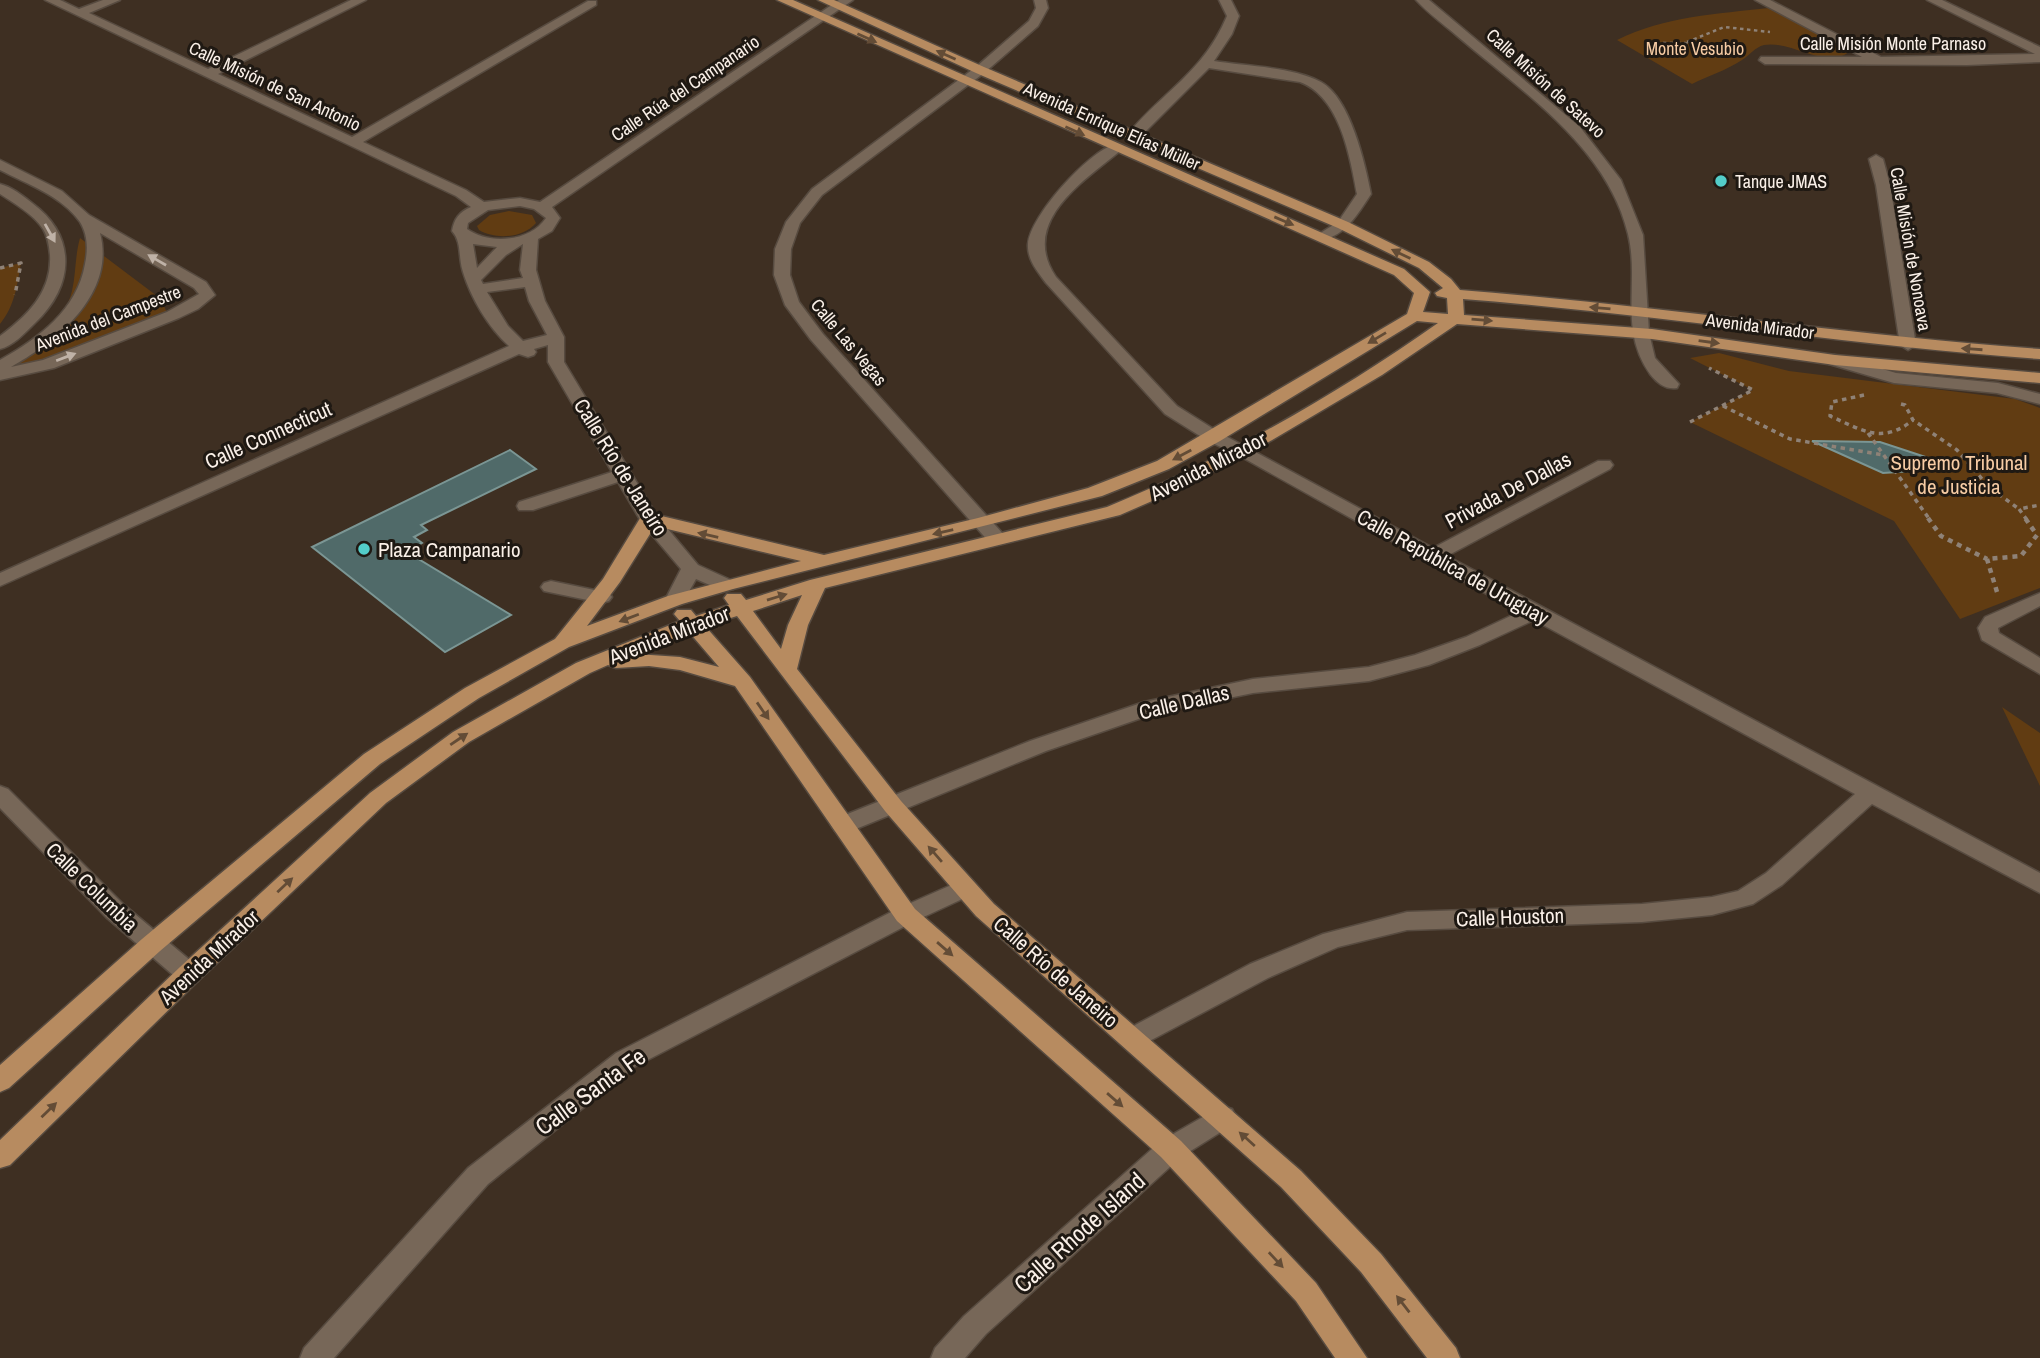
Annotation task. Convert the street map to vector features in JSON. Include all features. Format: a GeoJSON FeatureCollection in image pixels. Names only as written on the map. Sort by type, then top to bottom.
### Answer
{"type":"FeatureCollection","features":[{"type":"Feature","properties":{"kind":"main road","name":"Avenida Enrique Elías Müller"},"geometry":{"type":"LineString","coordinates":[[783,0],[1399,272],[1422,292]]}},
{"type":"Feature","properties":{"kind":"main road","name":"Avenida Enrique Elías Müller"},"geometry":{"type":"LineString","coordinates":[[824,0],[843,3],[980,70],[1343,225],[1424,265],[1446,282],[1455,294]]}},
{"type":"Feature","properties":{"kind":"main road","name":"Avenida Mirador"},"geometry":{"type":"LineString","coordinates":[[1422,292],[1641,312],[1908,345],[2040,354]]}},
{"type":"Feature","properties":{"kind":"main road"},"geometry":{"type":"LineString","coordinates":[[1414,316],[1422,292]]}},
{"type":"Feature","properties":{"kind":"main road"},"geometry":{"type":"LineString","coordinates":[[1455,294],[1456,317]]}},
{"type":"Feature","properties":{"kind":"main road","name":"Avenida Mirador"},"geometry":{"type":"LineString","coordinates":[[0,1081],[151,945],[372,759],[472,693],[562,643],[675,600],[726,585],[1095,492],[1163,465],[1214,437],[1414,316],[1456,317],[1641,333],[1835,360],[2040,378]]}},
{"type":"Feature","properties":{"kind":"main road","name":"Avenida Mirador"},"geometry":{"type":"LineString","coordinates":[[0,1157],[378,798],[461,737],[583,668],[691,624],[817,584],[1113,511],[1160,493],[1244,451],[1415,348],[1456,317]]}},
{"type":"Feature","properties":{"kind":"main road"},"geometry":{"type":"LineString","coordinates":[[562,643],[602,597],[629,557],[649,519],[823,560]]}},
{"type":"Feature","properties":{"kind":"main road"},"geometry":{"type":"LineString","coordinates":[[786,670],[798,625],[817,584]]}},
{"type":"Feature","properties":{"kind":"main road","name":"Calle Río de Janeiro"},"geometry":{"type":"LineString","coordinates":[[726,585],[786,670],[893,806],[985,910],[1291,1179],[1371,1263],[1445,1358]]}},
{"type":"Feature","properties":{"kind":"main road"},"geometry":{"type":"LineString","coordinates":[[675,600],[691,624],[743,682],[906,915],[1171,1149],[1306,1292],[1352,1358]]}},
{"type":"Feature","properties":{"kind":"main road"},"geometry":{"type":"LineString","coordinates":[[583,668],[635,659],[676,661],[743,682]]}},
{"type":"Feature","properties":{"kind":"street","name":"Calle Misión de San Antonio"},"geometry":{"type":"LineString","coordinates":[[51,0],[461,193],[482,208]]}},
{"type":"Feature","properties":{"kind":"street"},"geometry":{"type":"LineString","coordinates":[[79,13],[114,0]]}},
{"type":"Feature","properties":{"kind":"street"},"geometry":{"type":"LineString","coordinates":[[208,74],[360,0]]}},
{"type":"Feature","properties":{"kind":"street","name":"Calle Las Vegas"},"geometry":{"type":"LineString","coordinates":[[997,540],[817,337],[791,302],[782,275],[783,249],[793,222],[817,192],[980,70],[1034,23],[1042,8],[1041,0]]}},
{"type":"Feature","properties":{"kind":"street"},"geometry":{"type":"LineString","coordinates":[[1134,135],[1206,64],[1233,16],[1225,0]]}},
{"type":"Feature","properties":{"kind":"street","name":"Calle Misión de Satevo"},"geometry":{"type":"LineString","coordinates":[[1422,0],[1575,131],[1614,180],[1636,235],[1641,333],[1647,358],[1660,376],[1671,384]]}},
{"type":"Feature","properties":{"kind":"street"},"geometry":{"type":"LineString","coordinates":[[1761,0],[1880,61]]}},
{"type":"Feature","properties":{"kind":"street"},"geometry":{"type":"LineString","coordinates":[[1933,0],[2038,52]]}},
{"type":"Feature","properties":{"kind":"street"},"geometry":{"type":"LineString","coordinates":[[353,142],[592,3]]}},
{"type":"Feature","properties":{"kind":"street","name":"Calle Rúa del Campanario"},"geometry":{"type":"LineString","coordinates":[[542,207],[843,3]]}},
{"type":"Feature","properties":{"kind":"street","name":"Calle Misión Monte Parnaso"},"geometry":{"type":"LineString","coordinates":[[1765,60],[2021,59],[2038,52]]}},
{"type":"Feature","properties":{"kind":"street"},"geometry":{"type":"LineString","coordinates":[[1206,64],[1302,79],[1325,90],[1330,97],[1360,169],[1364,194],[1343,225],[1321,237]]}},
{"type":"Feature","properties":{"kind":"street","name":"Calle República de Uruguay"},"geometry":{"type":"LineString","coordinates":[[1115,148],[1067,190],[1042,218],[1036,241],[1038,260],[1051,280],[1171,410],[1214,437],[1244,451],[1534,612],[2040,884]]}},
{"type":"Feature","properties":{"kind":"street","name":"Calle Misión de Nonoava"},"geometry":{"type":"LineString","coordinates":[[1876,159],[1883,185],[1908,345]]}},
{"type":"Feature","properties":{"kind":"street","name":"Avenida del Campestre"},"geometry":{"type":"LineString","coordinates":[[0,164],[65,200],[84,218],[200,285],[207,295],[173,315],[60,359],[0,375]]}},
{"type":"Feature","properties":{"kind":"street","name":"Avenida del Campestre"},"geometry":{"type":"LineString","coordinates":[[0,188],[48,225],[56,241],[59,260],[49,299],[27,324],[0,344]]}},
{"type":"Feature","properties":{"kind":"street"},"geometry":{"type":"LineString","coordinates":[[32,212],[65,200]]}},
{"type":"Feature","properties":{"kind":"street"},"geometry":{"type":"LineString","coordinates":[[476,284],[501,252],[543,231],[553,218],[542,207],[507,202],[482,208],[463,218],[459,225],[465,236],[487,243],[524,239]]}},
{"type":"Feature","properties":{"kind":"street","name":"Avenida del Campestre"},"geometry":{"type":"LineString","coordinates":[[0,367],[29,351],[49,335],[82,299],[93,273],[95,248],[94,234],[84,218]]}},
{"type":"Feature","properties":{"kind":"street"},"geometry":{"type":"LineString","coordinates":[[465,236],[466,254],[476,284],[495,319],[518,348],[556,362]]}},
{"type":"Feature","properties":{"kind":"street","name":"Calle Río de Janeiro"},"geometry":{"type":"LineString","coordinates":[[524,239],[528,270],[537,301],[556,337],[556,362],[620,475],[649,519],[691,569],[726,585]]}},
{"type":"Feature","properties":{"kind":"street"},"geometry":{"type":"LineString","coordinates":[[476,284],[531,281]]}},
{"type":"Feature","properties":{"kind":"street","name":"Calle Connecticut"},"geometry":{"type":"LineString","coordinates":[[0,580],[518,348],[556,337]]}},
{"type":"Feature","properties":{"kind":"street"},"geometry":{"type":"LineString","coordinates":[[1835,360],[1894,378],[1998,388],[2040,399]]}},
{"type":"Feature","properties":{"kind":"street","name":"Privada De Dallas"},"geometry":{"type":"LineString","coordinates":[[1433,556],[1604,465]]}},
{"type":"Feature","properties":{"kind":"street"},"geometry":{"type":"LineString","coordinates":[[526,506],[620,475]]}},
{"type":"Feature","properties":{"kind":"street"},"geometry":{"type":"LineString","coordinates":[[675,600],[691,569]]}},
{"type":"Feature","properties":{"kind":"street"},"geometry":{"type":"LineString","coordinates":[[551,587],[602,597]]}},
{"type":"Feature","properties":{"kind":"street"},"geometry":{"type":"LineString","coordinates":[[2040,599],[1992,621],[1988,628],[1989,636],[2040,667]]}},
{"type":"Feature","properties":{"kind":"street","name":"Calle Dallas"},"geometry":{"type":"LineString","coordinates":[[843,825],[1038,746],[1152,707],[1253,686],[1370,674],[1435,655],[1534,612]]}},
{"type":"Feature","properties":{"kind":"street","name":"Calle Houston"},"geometry":{"type":"LineString","coordinates":[[1133,1038],[1259,971],[1332,940],[1407,921],[1642,913],[1712,906],[1745,898],[1774,879],[1872,792]]}},
{"type":"Feature","properties":{"kind":"street","name":"Calle Columbia"},"geometry":{"type":"LineString","coordinates":[[0,794],[85,883],[151,945],[190,974]]}},
{"type":"Feature","properties":{"kind":"street","name":"Calle Santa Fe"},"geometry":{"type":"LineString","coordinates":[[314,1358],[478,1176],[625,1060],[906,915],[965,888]]}},
{"type":"Feature","properties":{"kind":"street","name":"Calle Rhode Island"},"geometry":{"type":"LineString","coordinates":[[946,1358],[975,1325],[1171,1149],[1222,1117]]}},
{"type":"Feature","properties":{"kind":"path"},"geometry":{"type":"LineString","coordinates":[[1685,43],[1724,27],[1770,32]]}},
{"type":"Feature","properties":{"kind":"path"},"geometry":{"type":"LineString","coordinates":[[1663,43],[1685,43],[1709,52],[1750,53]]}},
{"type":"Feature","properties":{"kind":"path"},"geometry":{"type":"LineString","coordinates":[[0,268],[21,263],[15,297]]}},
{"type":"Feature","properties":{"kind":"path"},"geometry":{"type":"LineString","coordinates":[[1859,387],[1864,395],[1832,402],[1830,416],[1868,433],[1897,433],[1913,420]]}},
{"type":"Feature","properties":{"kind":"path"},"geometry":{"type":"LineString","coordinates":[[1868,433],[1941,536],[1987,559],[2021,556],[2037,535],[2019,509],[1989,487],[1957,450],[1913,420],[1905,405],[1891,402]]}},
{"type":"Feature","properties":{"kind":"path"},"geometry":{"type":"LineString","coordinates":[[1722,406],[1790,439],[1883,455]]}},
{"type":"Feature","properties":{"kind":"path"},"geometry":{"type":"LineString","coordinates":[[2019,509],[2040,505]]}},
{"type":"Feature","properties":{"kind":"path"},"geometry":{"type":"LineString","coordinates":[[1987,559],[1994,589],[2000,595]]}},
{"type":"Feature","properties":{"kind":"green space","name":"Monte Vesubio"},"geometry":{"type":"Polygon","coordinates":[[[1769,8],[1845,46],[1849,52],[1830,58],[1786,47],[1764,45],[1736,64],[1692,84],[1617,40],[1672,21],[1769,8]]]}},
{"type":"Feature","properties":{"kind":"green space"},"geometry":{"type":"Polygon","coordinates":[[[509,211],[532,215],[536,223],[524,232],[509,236],[493,235],[479,230],[477,226],[490,215],[509,211]]]}},
{"type":"Feature","properties":{"kind":"green space"},"geometry":{"type":"Polygon","coordinates":[[[80,238],[161,299],[167,313],[58,361],[0,381],[0,370],[43,336],[68,303],[80,238]]]}},
{"type":"Feature","properties":{"kind":"green space"},"geometry":{"type":"Polygon","coordinates":[[[21,263],[12,303],[0,324],[0,268],[21,263]]]}},
{"type":"Feature","properties":{"kind":"green space","name":"Supremo Tribunal de Justicia"},"geometry":{"type":"Polygon","coordinates":[[[1719,353],[1789,371],[2015,399],[2040,408],[2040,588],[1960,619],[1894,521],[1690,422],[1753,390],[1690,358],[1719,353]]]}},
{"type":"Feature","properties":{"kind":"green space"},"geometry":{"type":"Polygon","coordinates":[[[2002,707],[2040,733],[2040,786],[2002,707]]]}},
{"type":"Feature","properties":{"kind":"building"},"geometry":{"type":"Polygon","coordinates":[[[1812,441],[1880,442],[1959,468],[1883,473],[1812,441]]]}},
{"type":"Feature","properties":{"kind":"building","name":"Plaza Campanario"},"geometry":{"type":"Polygon","coordinates":[[[510,450],[536,469],[421,525],[427,530],[414,537],[422,543],[407,552],[511,615],[445,652],[312,547],[510,450]]]}},
{"type":"Feature","properties":{"kind":"place","name":"Tanque JMAS"},"geometry":{"type":"Point","coordinates":[1721,181]}},
{"type":"Feature","properties":{"kind":"place","name":"Plaza Campanario"},"geometry":{"type":"Point","coordinates":[364,549]}}]}
